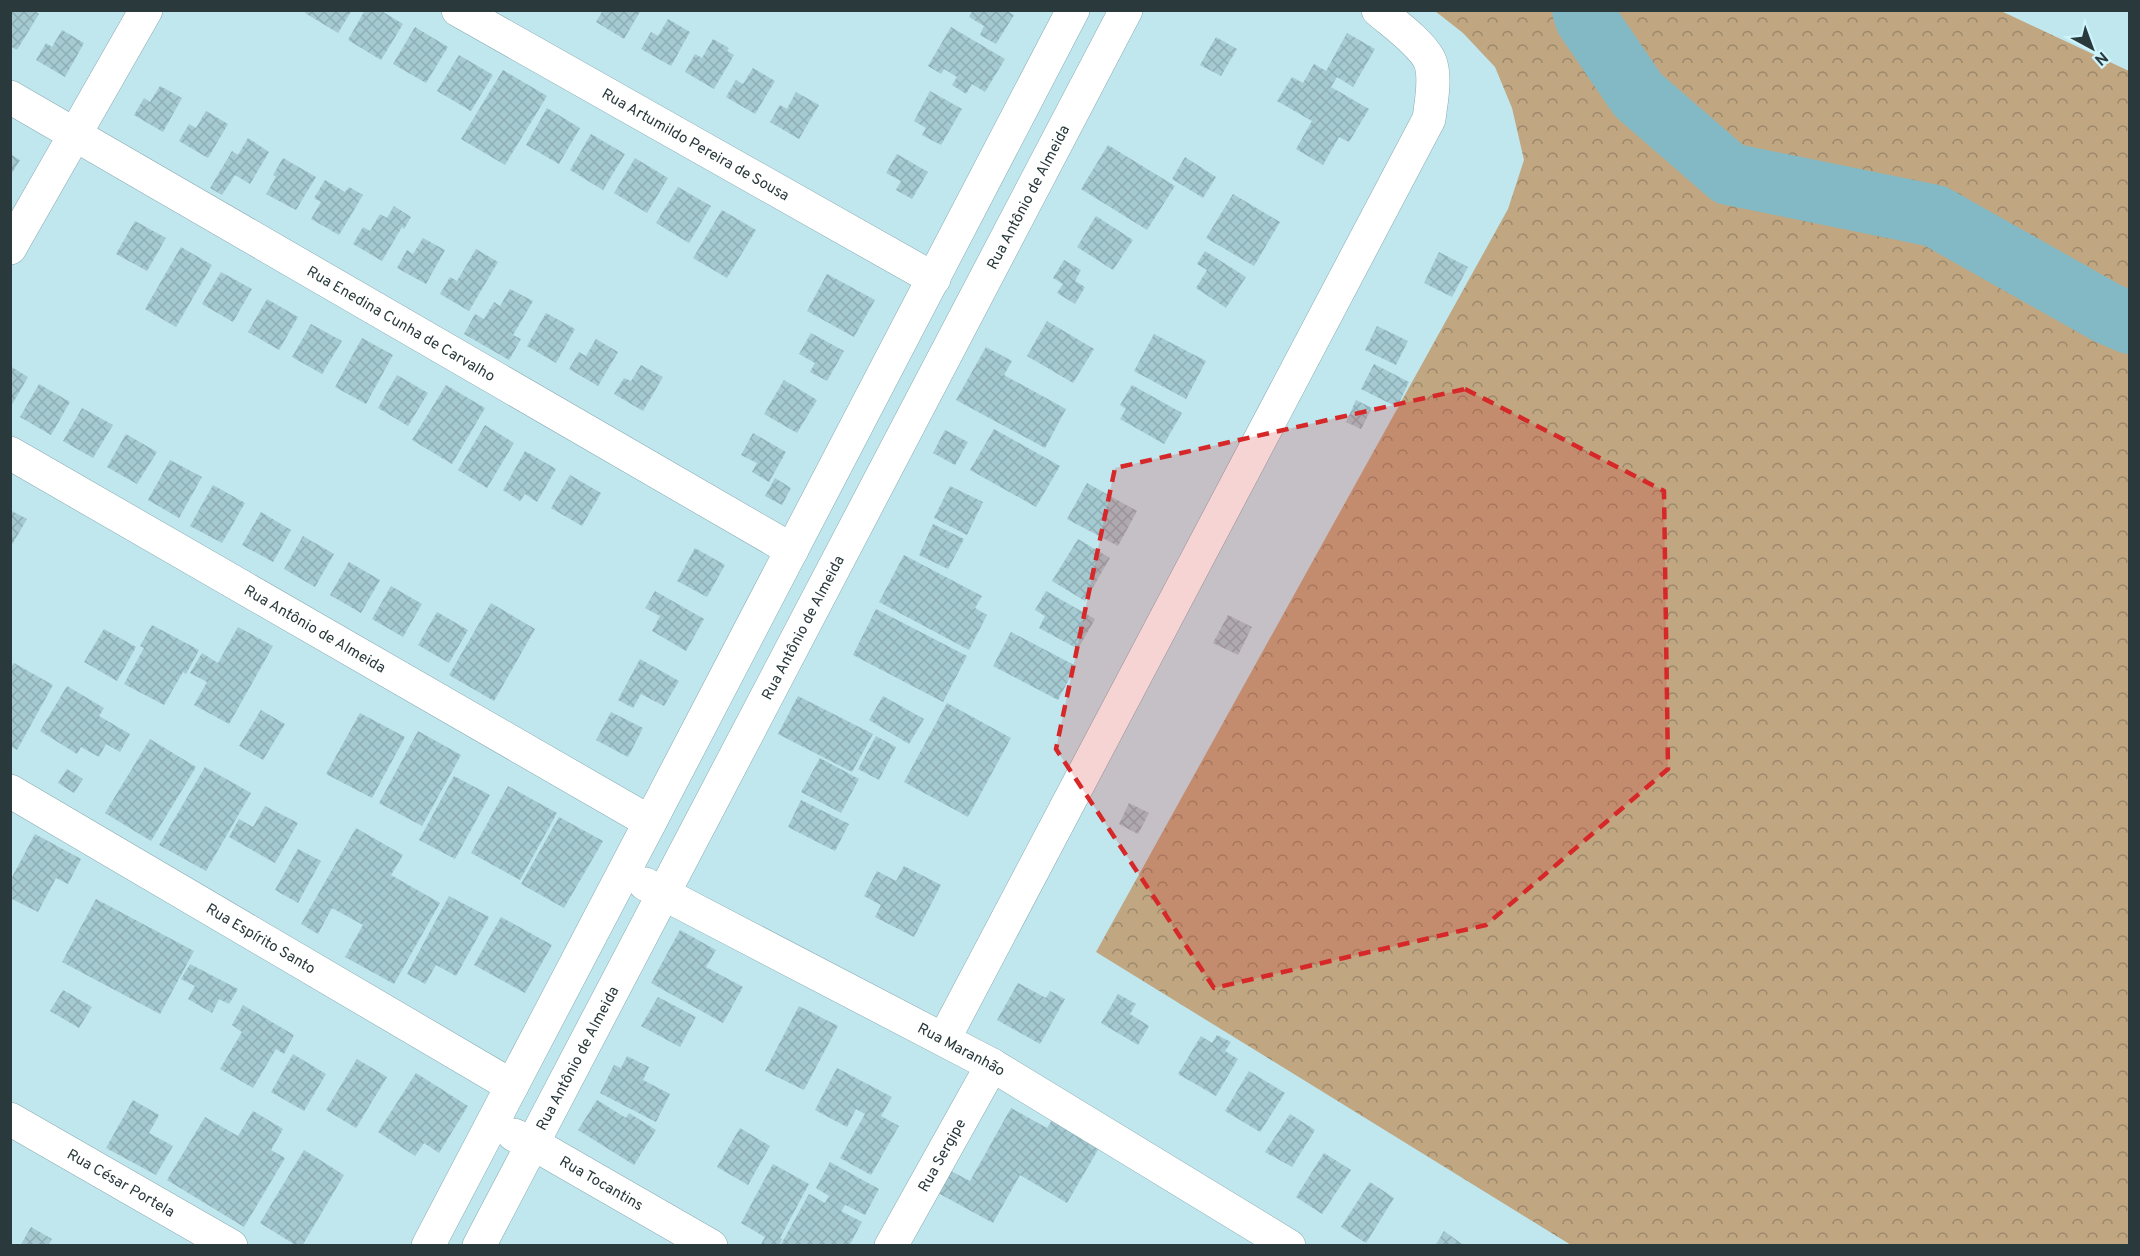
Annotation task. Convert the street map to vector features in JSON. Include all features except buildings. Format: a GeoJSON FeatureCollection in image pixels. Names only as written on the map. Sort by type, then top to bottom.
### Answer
{"type":"FeatureCollection","features":[{"type":"Feature","properties":{"kind":"street"},"geometry":{"type":"LineString","coordinates":[[10,248],[146,10]]}},
{"type":"Feature","properties":{"kind":"street","name":"Rua Artumildo Pereira de Sousa"},"geometry":{"type":"LineString","coordinates":[[458,10],[934,279]]}},
{"type":"Feature","properties":{"kind":"street"},"geometry":{"type":"LineString","coordinates":[[428,1245],[1073,10]]}},
{"type":"Feature","properties":{"kind":"street","name":"Rua Antônio de Almeida"},"geometry":{"type":"LineString","coordinates":[[479,1245],[1126,10]]}},
{"type":"Feature","properties":{"kind":"street"},"geometry":{"type":"LineString","coordinates":[[944,1039],[1429,119],[1434,89],[1429,59],[1412,39],[1378,10]]}},
{"type":"Feature","properties":{"kind":"street","name":"Rua Enedina Cunha de Carvalho"},"geometry":{"type":"LineString","coordinates":[[10,97],[792,550]]}},
{"type":"Feature","properties":{"kind":"street","name":"Rua Antônio de Almeida"},"geometry":{"type":"LineString","coordinates":[[10,453],[650,822]]}},
{"type":"Feature","properties":{"kind":"street","name":"Rua Espírito Santo"},"geometry":{"type":"LineString","coordinates":[[10,791],[512,1086]]}},
{"type":"Feature","properties":{"kind":"street","name":"Rua Maranhão"},"geometry":{"type":"LineString","coordinates":[[624,873],[992,1065],[1290,1245]]}},
{"type":"Feature","properties":{"kind":"street","name":"Rua Sergipe"},"geometry":{"type":"LineString","coordinates":[[891,1245],[992,1065]]}},
{"type":"Feature","properties":{"kind":"street","name":"Rua César Portela"},"geometry":{"type":"LineString","coordinates":[[10,1119],[231,1245]]}},
{"type":"Feature","properties":{"kind":"street","name":"Rua Tocantins"},"geometry":{"type":"LineString","coordinates":[[492,1124],[532,1143],[711,1245]]}},
{"type":"Feature","properties":{"kind":"highlighted area"},"geometry":{"type":"Polygon","coordinates":[[[1465,389],[1664,491],[1668,769],[1486,925],[1214,988],[1056,749],[1115,468],[1465,389]]]}},
{"type":"Feature","properties":{"kind":"green space"},"geometry":{"type":"Polygon","coordinates":[[[1435,11],[2001,11],[2129,71],[2129,1245],[1571,1245],[1096,952],[1508,209],[1524,160],[1512,108],[1495,67],[1463,33],[1435,11]]]}},
{"type":"Feature","properties":{"kind":"water"},"geometry":{"type":"Polygon","coordinates":[[[2129,306],[2129,327],[2107,313],[2129,306]]]}},
{"type":"Feature","properties":{"kind":"waterway"},"geometry":{"type":"LineString","coordinates":[[1583,10],[1586,19],[1638,95],[1729,174],[1935,216],[2107,313],[2130,323]]}}]}
